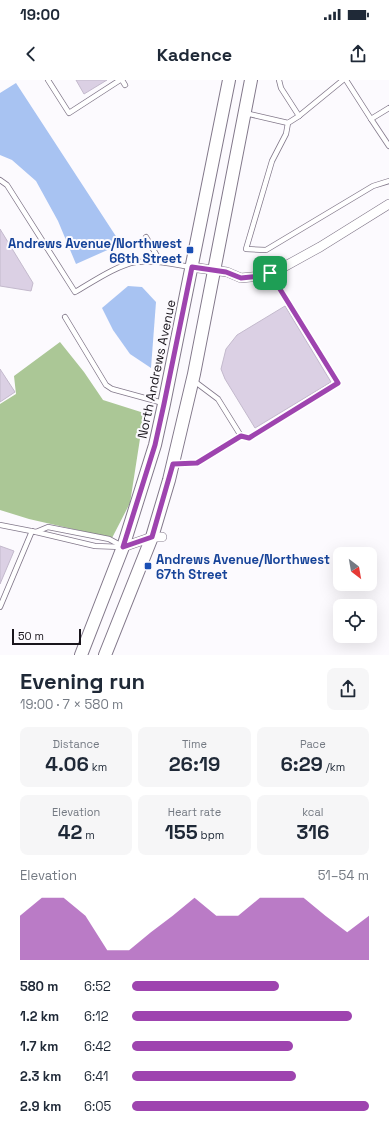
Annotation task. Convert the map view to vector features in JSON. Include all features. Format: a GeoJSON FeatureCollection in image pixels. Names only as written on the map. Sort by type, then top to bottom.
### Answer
{"type":"FeatureCollection","features":[{"type":"Feature","properties":{"kind":"main road","name":"North Andrews Avenue"},"geometry":{"type":"LineString","coordinates":[[81,655],[123,547],[155,445],[229,80]]}},
{"type":"Feature","properties":{"kind":"main road"},"geometry":{"type":"LineString","coordinates":[[105,655],[157,537],[192,380],[251,80]]}},
{"type":"Feature","properties":{"kind":"street"},"geometry":{"type":"LineString","coordinates":[[192,267],[226,272],[241,278],[261,276],[280,269],[320,247],[389,204]]}},
{"type":"Feature","properties":{"kind":"street"},"geometry":{"type":"LineString","coordinates":[[123,547],[157,537]]}},
{"type":"Feature","properties":{"kind":"lane"},"geometry":{"type":"LineString","coordinates":[[48,80],[69,114],[121,80],[125,85]]}},
{"type":"Feature","properties":{"kind":"lane"},"geometry":{"type":"LineString","coordinates":[[279,80],[281,88],[299,116]]}},
{"type":"Feature","properties":{"kind":"lane"},"geometry":{"type":"LineString","coordinates":[[245,113],[288,123],[299,116],[343,80]]}},
{"type":"Feature","properties":{"kind":"lane"},"geometry":{"type":"LineString","coordinates":[[346,80],[389,146]]}},
{"type":"Feature","properties":{"kind":"lane"},"geometry":{"type":"LineString","coordinates":[[371,119],[389,108]]}},
{"type":"Feature","properties":{"kind":"lane"},"geometry":{"type":"LineString","coordinates":[[288,123],[286,134],[272,161],[246,249],[266,250],[373,186],[389,181]]}},
{"type":"Feature","properties":{"kind":"lane"},"geometry":{"type":"LineString","coordinates":[[0,180],[7,185],[75,292],[118,268],[135,262],[160,261],[192,267]]}},
{"type":"Feature","properties":{"kind":"lane"},"geometry":{"type":"LineString","coordinates":[[146,237],[160,261]]}},
{"type":"Feature","properties":{"kind":"lane"},"geometry":{"type":"LineString","coordinates":[[192,380],[218,399],[241,436],[249,438],[338,383],[270,273]]}},
{"type":"Feature","properties":{"kind":"lane"},"geometry":{"type":"LineString","coordinates":[[65,317],[106,385],[112,389],[164,404]]}},
{"type":"Feature","properties":{"kind":"lane"},"geometry":{"type":"LineString","coordinates":[[173,464],[197,463],[241,436]]}},
{"type":"Feature","properties":{"kind":"lane"},"geometry":{"type":"LineString","coordinates":[[0,525],[94,546],[123,547]]}},
{"type":"Feature","properties":{"kind":"lane"},"geometry":{"type":"LineString","coordinates":[[0,607],[34,532],[48,526],[109,539],[123,547]]}},
{"type":"Feature","properties":{"kind":"green space"},"geometry":{"type":"Polygon","coordinates":[[[60,342],[84,372],[103,400],[144,413],[130,503],[112,538],[29,519],[0,510],[0,404],[16,394],[14,376],[60,342]]]}},
{"type":"Feature","properties":{"kind":"water"},"geometry":{"type":"Polygon","coordinates":[[[16,83],[121,244],[76,264],[58,221],[36,181],[12,160],[0,155],[0,93],[16,83]]]}},
{"type":"Feature","properties":{"kind":"water"},"geometry":{"type":"Polygon","coordinates":[[[128,286],[142,287],[156,302],[151,368],[130,354],[113,330],[102,308],[128,286]]]}},
{"type":"Feature","properties":{"kind":"building"},"geometry":{"type":"Polygon","coordinates":[[[76,80],[107,80],[84,94],[76,80]]]}},
{"type":"Feature","properties":{"kind":"building"},"geometry":{"type":"Polygon","coordinates":[[[0,229],[33,283],[31,291],[0,286],[0,229]]]}},
{"type":"Feature","properties":{"kind":"building"},"geometry":{"type":"Polygon","coordinates":[[[285,306],[331,382],[255,428],[225,379],[221,369],[226,349],[237,335],[285,306]]]}},
{"type":"Feature","properties":{"kind":"building"},"geometry":{"type":"Polygon","coordinates":[[[0,369],[15,392],[0,402],[0,369]]]}},
{"type":"Feature","properties":{"kind":"building"},"geometry":{"type":"Polygon","coordinates":[[[0,546],[14,551],[0,584],[0,546]]]}},
{"type":"Feature","properties":{"kind":"place","name":"Andrews Avenue/Northwest 66th Street"},"geometry":{"type":"Point","coordinates":[190,250]}},
{"type":"Feature","properties":{"kind":"place","name":"Andrews Avenue/Northwest 67th Street"},"geometry":{"type":"Point","coordinates":[148,566]}},
{"type":"Feature","properties":{"kind":"route"},"geometry":{"type":"LineString","coordinates":[[192,267],[226,272],[241,278],[261,276],[270,273],[338,383],[249,438],[241,436],[197,463],[173,464],[152,537],[123,547],[155,445],[192,267]]}}]}
